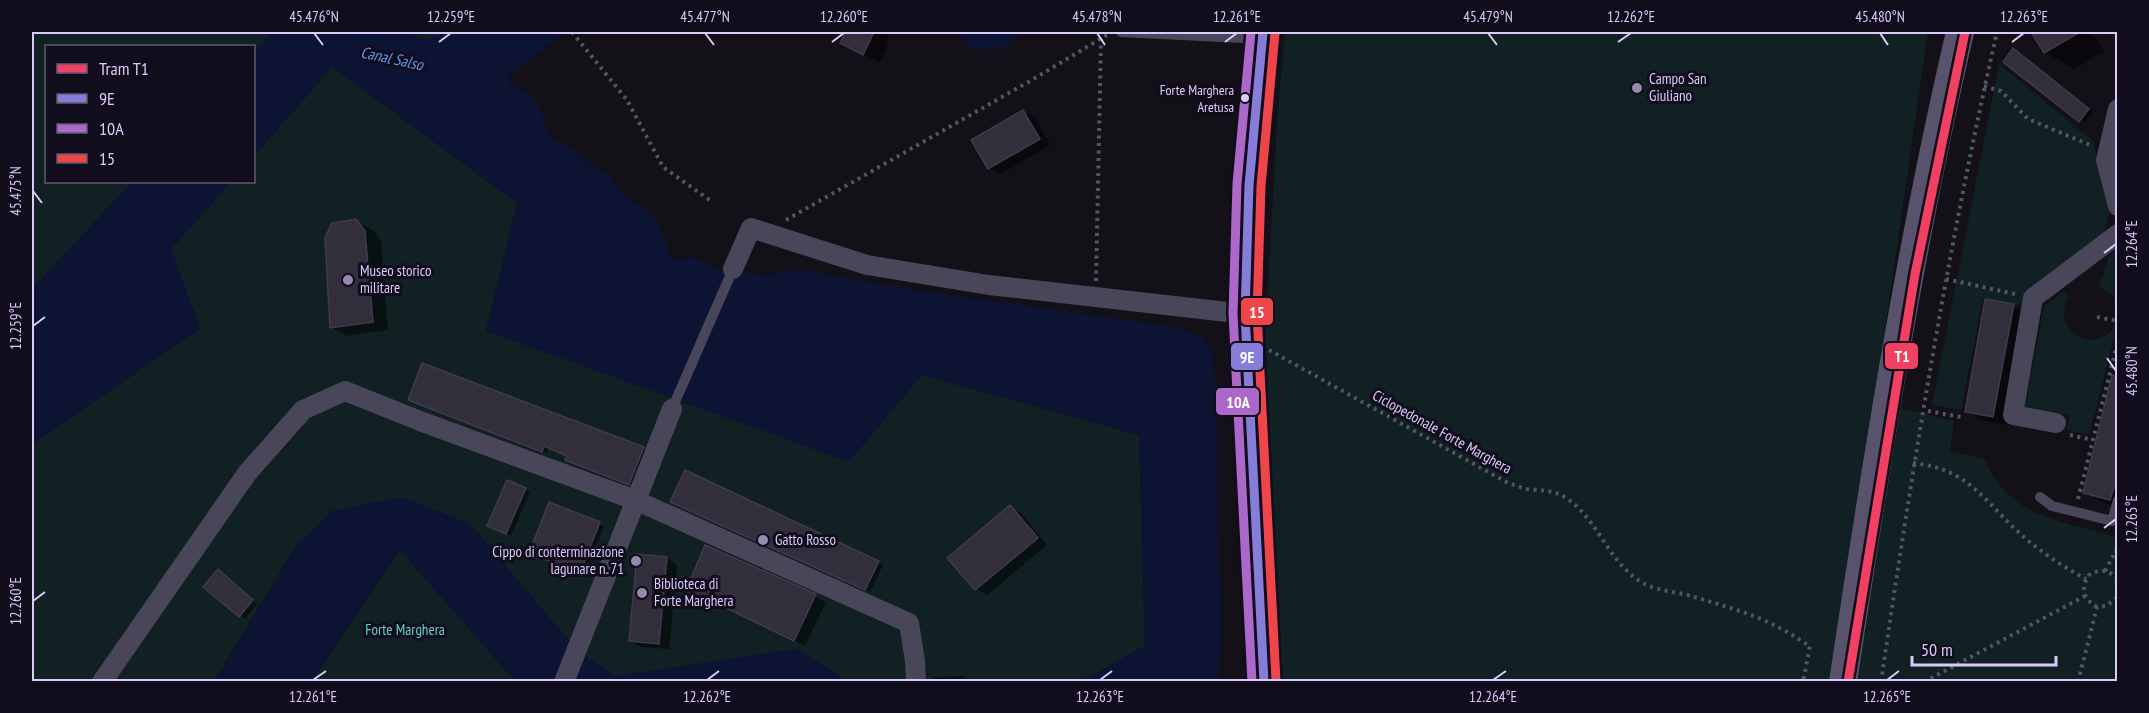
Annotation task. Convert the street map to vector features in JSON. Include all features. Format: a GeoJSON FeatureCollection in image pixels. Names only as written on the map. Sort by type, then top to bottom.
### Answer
{"type":"FeatureCollection","features":[{"type":"Feature","properties":{"kind":"street"},"geometry":{"type":"LineString","coordinates":[[1843,681],[1902,313],[1960,32]]}},
{"type":"Feature","properties":{"kind":"street"},"geometry":{"type":"LineString","coordinates":[[1262,35],[1249,185],[1245,314],[1264,681]]}},
{"type":"Feature","properties":{"kind":"street"},"geometry":{"type":"LineString","coordinates":[[2118,109],[2106,160],[2118,206]]}},
{"type":"Feature","properties":{"kind":"street"},"geometry":{"type":"LineString","coordinates":[[733,269],[751,228],[867,266],[989,285],[1245,314]]}},
{"type":"Feature","properties":{"kind":"street"},"geometry":{"type":"LineString","coordinates":[[2060,428],[2013,415],[2033,298],[2118,234]]}},
{"type":"Feature","properties":{"kind":"street"},"geometry":{"type":"LineString","coordinates":[[102,681],[248,472],[303,410],[345,391],[420,422],[635,500],[909,623],[916,681]]}},
{"type":"Feature","properties":{"kind":"street"},"geometry":{"type":"LineString","coordinates":[[564,681],[672,409]]}},
{"type":"Feature","properties":{"kind":"lane"},"geometry":{"type":"LineString","coordinates":[[1121,32],[1262,35]]}},
{"type":"Feature","properties":{"kind":"lane"},"geometry":{"type":"LineString","coordinates":[[672,409],[733,269]]}},
{"type":"Feature","properties":{"kind":"lane"},"geometry":{"type":"LineString","coordinates":[[2040,497],[2052,506],[2112,521],[2118,500]]}},
{"type":"Feature","properties":{"kind":"path"},"geometry":{"type":"LineString","coordinates":[[572,32],[627,100],[663,167],[711,201]]}},
{"type":"Feature","properties":{"kind":"path"},"geometry":{"type":"LineString","coordinates":[[764,232],[1113,32]]}},
{"type":"Feature","properties":{"kind":"path"},"geometry":{"type":"LineString","coordinates":[[1881,681],[1913,463],[1946,279],[1984,86],[1997,32]]}},
{"type":"Feature","properties":{"kind":"path"},"geometry":{"type":"LineString","coordinates":[[1095,297],[1101,39]]}},
{"type":"Feature","properties":{"kind":"path"},"geometry":{"type":"LineString","coordinates":[[1984,86],[2001,91],[2028,119],[2108,152]]}},
{"type":"Feature","properties":{"kind":"path"},"geometry":{"type":"LineString","coordinates":[[1946,279],[2033,298]]}},
{"type":"Feature","properties":{"kind":"path"},"geometry":{"type":"LineString","coordinates":[[2097,316],[2118,321]]}},
{"type":"Feature","properties":{"kind":"path"},"geometry":{"type":"LineString","coordinates":[[2074,512],[2118,341]]}},
{"type":"Feature","properties":{"kind":"path","name":"Ciclopedonale Forte Marghera"},"geometry":{"type":"LineString","coordinates":[[1274,352],[1508,483],[1527,489],[1554,491],[1567,498],[1589,520],[1622,564],[1647,585],[1742,611],[1778,626],[1809,646],[1803,681]]}},
{"type":"Feature","properties":{"kind":"path"},"geometry":{"type":"LineString","coordinates":[[1928,411],[1961,417]]}},
{"type":"Feature","properties":{"kind":"path"},"geometry":{"type":"LineString","coordinates":[[2060,428],[2093,440]]}},
{"type":"Feature","properties":{"kind":"path"},"geometry":{"type":"LineString","coordinates":[[1913,463],[1937,467],[1955,474],[2039,549],[2086,579]]}},
{"type":"Feature","properties":{"kind":"path"},"geometry":{"type":"LineString","coordinates":[[2105,571],[2118,548]]}},
{"type":"Feature","properties":{"kind":"path"},"geometry":{"type":"LineString","coordinates":[[2097,607],[2085,596],[2083,588],[2086,579],[2094,572],[2105,571],[2118,580]]}},
{"type":"Feature","properties":{"kind":"path"},"geometry":{"type":"LineString","coordinates":[[1924,681],[2085,596]]}},
{"type":"Feature","properties":{"kind":"path"},"geometry":{"type":"LineString","coordinates":[[2097,607],[2111,604],[2118,597]]}},
{"type":"Feature","properties":{"kind":"path"},"geometry":{"type":"LineString","coordinates":[[2078,681],[2097,607]]}},
{"type":"Feature","properties":{"kind":"green space"},"geometry":{"type":"Polygon","coordinates":[[[32,32],[272,32],[255,51],[255,45],[45,45],[45,183],[131,183],[32,289],[32,32]]]}},
{"type":"Feature","properties":{"kind":"green space"},"geometry":{"type":"Polygon","coordinates":[[[403,32],[449,32],[425,40],[403,32]]]}},
{"type":"Feature","properties":{"kind":"green space"},"geometry":{"type":"Polygon","coordinates":[[[1285,32],[1928,32],[1834,681],[1279,682],[1263,381],[1277,121],[1285,32]]]}},
{"type":"Feature","properties":{"kind":"green space"},"geometry":{"type":"Polygon","coordinates":[[[1999,64],[2093,141],[2110,211],[2102,241],[2028,307],[1983,298],[1961,410],[1932,405],[1999,64]]]}},
{"type":"Feature","properties":{"kind":"green space"},"geometry":{"type":"Polygon","coordinates":[[[332,67],[517,203],[486,331],[922,375],[1139,435],[1145,646],[1082,681],[841,681],[838,675],[796,649],[615,677],[576,649],[469,523],[297,544],[214,681],[32,682],[32,444],[200,329],[171,249],[230,183],[255,183],[255,155],[332,67]]]}},
{"type":"Feature","properties":{"kind":"green space"},"geometry":{"type":"Polygon","coordinates":[[[2117,249],[2117,310],[2113,296],[2099,287],[2109,256],[2117,249]]]}},
{"type":"Feature","properties":{"kind":"green space"},"geometry":{"type":"Polygon","coordinates":[[[2064,291],[2068,297],[2064,312],[2066,324],[2073,333],[2083,338],[2094,340],[2104,337],[2112,329],[2117,316],[2117,326],[2089,435],[2067,430],[2070,415],[2025,407],[2044,306],[2064,291]]]}},
{"type":"Feature","properties":{"kind":"green space"},"geometry":{"type":"Polygon","coordinates":[[[1898,408],[1954,421],[1950,451],[1985,459],[2008,494],[2023,506],[2058,521],[2117,537],[2117,681],[1853,682],[1898,408]]]}},
{"type":"Feature","properties":{"kind":"green space","name":"Forte Marghera"},"geometry":{"type":"Polygon","coordinates":[[[400,550],[402,552],[515,681],[311,682],[400,550]]]}},
{"type":"Feature","properties":{"kind":"water","name":"Canal Salso"},"geometry":{"type":"Polygon","coordinates":[[[272,32],[403,32],[425,40],[449,32],[565,32],[510,75],[509,84],[532,95],[542,114],[545,127],[553,138],[576,151],[596,169],[605,172],[626,197],[648,210],[658,224],[671,256],[675,260],[690,257],[734,275],[751,273],[768,276],[778,271],[805,270],[921,291],[1172,326],[1188,330],[1202,338],[1209,346],[1213,357],[1217,405],[1218,563],[1222,629],[1218,681],[1082,681],[1145,646],[1139,435],[922,375],[849,462],[486,331],[517,203],[332,67],[255,155],[255,51],[272,32]]]}},
{"type":"Feature","properties":{"kind":"water"},"geometry":{"type":"Polygon","coordinates":[[[958,32],[1024,32],[999,50],[970,48],[958,32]]]}},
{"type":"Feature","properties":{"kind":"water"},"geometry":{"type":"Polygon","coordinates":[[[131,183],[230,183],[171,249],[200,329],[32,444],[32,289],[131,183]]]}},
{"type":"Feature","properties":{"kind":"water"},"geometry":{"type":"Polygon","coordinates":[[[401,497],[469,523],[576,649],[615,676],[796,649],[839,675],[841,681],[515,681],[400,550],[311,681],[214,682],[297,544],[332,511],[401,497]]]}},
{"type":"Feature","properties":{"kind":"building"},"geometry":{"type":"Polygon","coordinates":[[[846,32],[874,32],[863,55],[840,43],[846,32]]]}},
{"type":"Feature","properties":{"kind":"building"},"geometry":{"type":"Polygon","coordinates":[[[2031,32],[2080,32],[2044,53],[2031,32]]]}},
{"type":"Feature","properties":{"kind":"building"},"geometry":{"type":"Polygon","coordinates":[[[2013,48],[2089,109],[2079,122],[2003,62],[2013,48]]]}},
{"type":"Feature","properties":{"kind":"building"},"geometry":{"type":"Polygon","coordinates":[[[1023,110],[1040,139],[988,169],[971,140],[1023,110]]]}},
{"type":"Feature","properties":{"kind":"building","name":"Museo storico militare"},"geometry":{"type":"Polygon","coordinates":[[[356,219],[365,231],[373,322],[330,328],[325,238],[332,223],[356,219]]]}},
{"type":"Feature","properties":{"kind":"building"},"geometry":{"type":"Polygon","coordinates":[[[1985,299],[2014,304],[1993,417],[1965,412],[1985,299]]]}},
{"type":"Feature","properties":{"kind":"building"},"geometry":{"type":"Polygon","coordinates":[[[422,363],[644,447],[629,485],[565,460],[567,456],[544,446],[542,452],[408,400],[422,363]]]}},
{"type":"Feature","properties":{"kind":"building"},"geometry":{"type":"Polygon","coordinates":[[[2112,375],[2118,376],[2118,475],[2110,500],[2083,493],[2112,375]]]}},
{"type":"Feature","properties":{"kind":"building"},"geometry":{"type":"Polygon","coordinates":[[[685,470],[879,561],[865,590],[670,502],[685,470]]]}},
{"type":"Feature","properties":{"kind":"building"},"geometry":{"type":"Polygon","coordinates":[[[507,480],[526,488],[506,534],[487,526],[507,480]]]}},
{"type":"Feature","properties":{"kind":"building"},"geometry":{"type":"Polygon","coordinates":[[[549,502],[600,522],[580,573],[529,553],[549,502]]]}},
{"type":"Feature","properties":{"kind":"building"},"geometry":{"type":"Polygon","coordinates":[[[1010,505],[1038,538],[975,590],[947,558],[1010,505]]]}},
{"type":"Feature","properties":{"kind":"building"},"geometry":{"type":"Polygon","coordinates":[[[705,545],[816,594],[794,641],[710,600],[709,603],[685,592],[705,545]]]}},
{"type":"Feature","properties":{"kind":"building"},"geometry":{"type":"Polygon","coordinates":[[[637,554],[667,557],[659,644],[629,641],[637,554]]]}},
{"type":"Feature","properties":{"kind":"building"},"geometry":{"type":"Polygon","coordinates":[[[218,569],[253,600],[239,617],[203,587],[218,569]]]}},
{"type":"Feature","properties":{"kind":"tram line","name":"T1"},"geometry":{"type":"LineString","coordinates":[[1848,682],[1915,274],[1965,32]]}},
{"type":"Feature","properties":{"kind":"transit line","name":"10A"},"geometry":{"type":"LineString","coordinates":[[1251,32],[1237,184],[1233,314],[1252,682]]}},
{"type":"Feature","properties":{"kind":"transit line","name":"9E"},"geometry":{"type":"LineString","coordinates":[[1263,32],[1249,185],[1245,314],[1264,682]]}},
{"type":"Feature","properties":{"kind":"transit line","name":"15"},"geometry":{"type":"LineString","coordinates":[[1275,33],[1261,186],[1257,314],[1276,681]]}},
{"type":"Feature","properties":{"kind":"place","name":"Campo San Giuliano"},"geometry":{"type":"Point","coordinates":[1637,88]}},
{"type":"Feature","properties":{"kind":"place","name":"Forte Marghera Aretusa"},"geometry":{"type":"Point","coordinates":[1245,98]}},
{"type":"Feature","properties":{"kind":"place","name":"Museo storico militare"},"geometry":{"type":"Point","coordinates":[348,280]}},
{"type":"Feature","properties":{"kind":"place","name":"Gatto Rosso"},"geometry":{"type":"Point","coordinates":[763,540]}},
{"type":"Feature","properties":{"kind":"place","name":"Cippo di conterminazione lagunare n. 71"},"geometry":{"type":"Point","coordinates":[636,561]}},
{"type":"Feature","properties":{"kind":"place","name":"Biblioteca di Forte Marghera"},"geometry":{"type":"Point","coordinates":[642,593]}}]}
